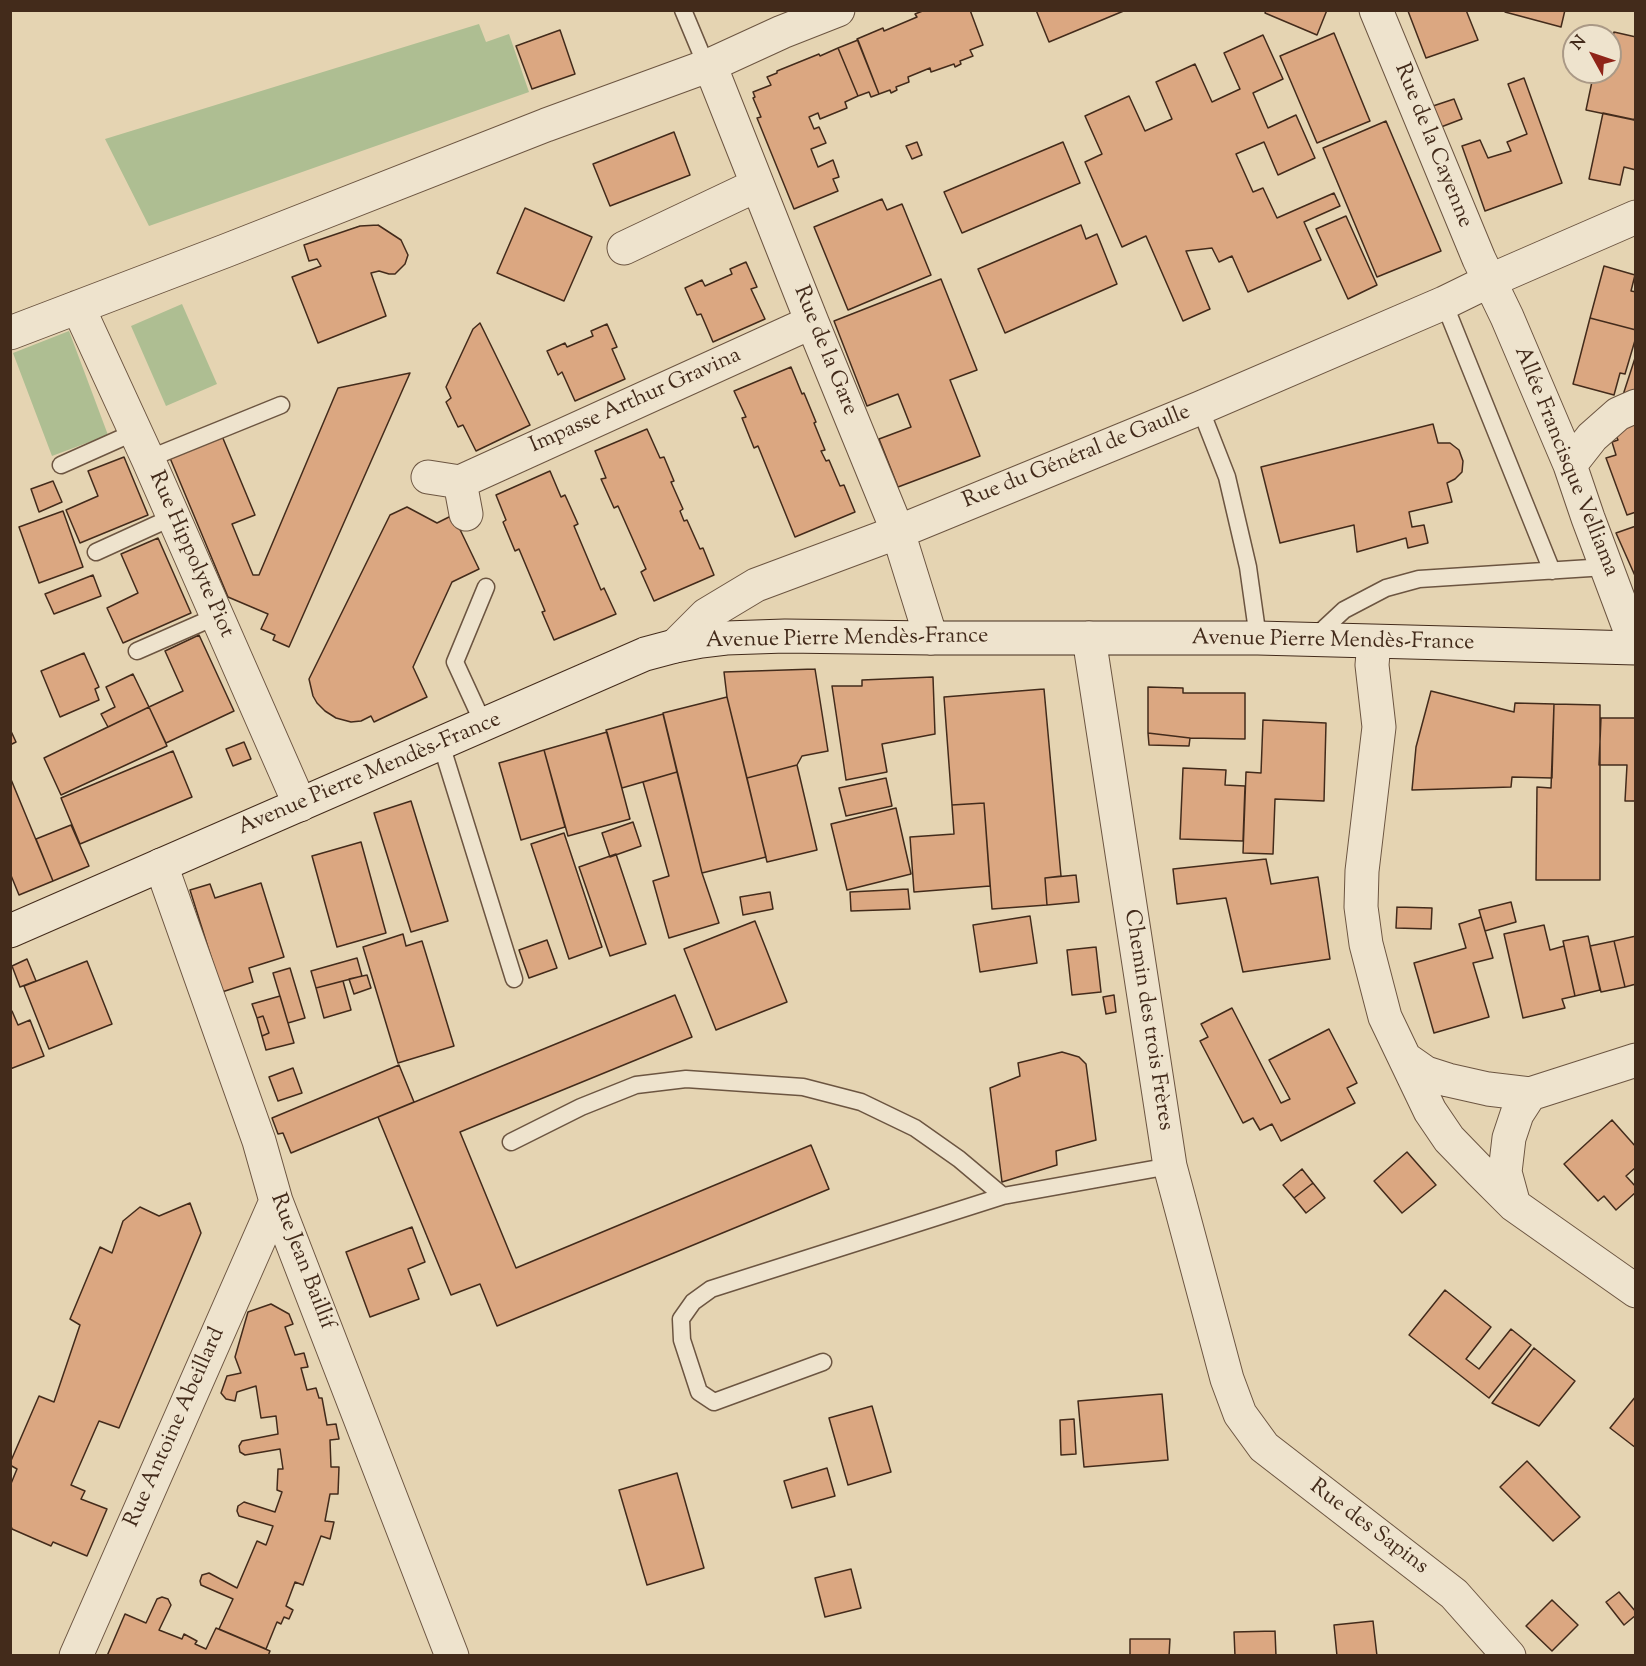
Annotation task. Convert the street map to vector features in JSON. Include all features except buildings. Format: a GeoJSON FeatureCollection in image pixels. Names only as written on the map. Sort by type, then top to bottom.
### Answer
{"type":"FeatureCollection","features":[{"type":"Feature","properties":{"kind":"street"},"geometry":{"type":"LineString","coordinates":[[10,333],[546,125],[710,65],[782,32],[838,10]]}},
{"type":"Feature","properties":{"kind":"street","name":"Rue de la Cayenne"},"geometry":{"type":"LineString","coordinates":[[1376,10],[1489,281]]}},
{"type":"Feature","properties":{"kind":"street","name":"Rue de la Gare"},"geometry":{"type":"LineString","coordinates":[[710,65],[898,532],[931,638]]}},
{"type":"Feature","properties":{"kind":"street"},"geometry":{"type":"LineString","coordinates":[[624,248],[757,185]]}},
{"type":"Feature","properties":{"kind":"street","name":"Rue du Général de Gaulle"},"geometry":{"type":"LineString","coordinates":[[675,646],[706,615],[756,585],[898,532],[1200,408],[1444,303],[1635,217]]}},
{"type":"Feature","properties":{"kind":"street","name":"Allée Francisque Velliama"},"geometry":{"type":"LineString","coordinates":[[1489,281],[1507,317],[1570,465],[1635,647]]}},
{"type":"Feature","properties":{"kind":"street","name":"Rue Hippolyte Piot"},"geometry":{"type":"LineString","coordinates":[[78,307],[142,445],[300,805]]}},
{"type":"Feature","properties":{"kind":"street","name":"Impasse Arthur Gravina"},"geometry":{"type":"LineString","coordinates":[[466,514],[444,480],[812,322]]}},
{"type":"Feature","properties":{"kind":"street"},"geometry":{"type":"LineString","coordinates":[[1570,465],[1592,437],[1618,414],[1635,406]]}},
{"type":"Feature","properties":{"kind":"street","name":"Avenue Pierre Mendès-France"},"geometry":{"type":"LineString","coordinates":[[10,932],[645,654],[675,646],[726,638],[785,636],[1258,638],[1635,647]]}},
{"type":"Feature","properties":{"kind":"street","name":"Chemin des trois Frères"},"geometry":{"type":"LineString","coordinates":[[1089,638],[1170,1166],[1233,1396]]}},
{"type":"Feature","properties":{"kind":"street"},"geometry":{"type":"LineString","coordinates":[[1374,642],[1372,665],[1379,727],[1362,871],[1361,907],[1366,944],[1385,1017],[1430,1111],[1449,1139],[1514,1204],[1635,1291]]}},
{"type":"Feature","properties":{"kind":"street","name":"Rue Jean Baillif"},"geometry":{"type":"LineString","coordinates":[[161,865],[260,1141],[276,1201],[452,1656]]}},
{"type":"Feature","properties":{"kind":"street"},"geometry":{"type":"LineString","coordinates":[[1406,1059],[1426,1073],[1448,1080],[1488,1089],[1530,1094],[1635,1060]]}},
{"type":"Feature","properties":{"kind":"street"},"geometry":{"type":"LineString","coordinates":[[1514,1204],[1505,1172],[1509,1138],[1516,1114],[1530,1094]]}},
{"type":"Feature","properties":{"kind":"street","name":"Rue Antoine Abeillard"},"geometry":{"type":"LineString","coordinates":[[76,1656],[276,1201]]}},
{"type":"Feature","properties":{"kind":"street","name":"Rue des Sapins"},"geometry":{"type":"LineString","coordinates":[[1233,1396],[1240,1414],[1264,1447],[1454,1594],[1509,1656]]}},
{"type":"Feature","properties":{"kind":"lane"},"geometry":{"type":"LineString","coordinates":[[683,10],[702,53],[710,65]]}},
{"type":"Feature","properties":{"kind":"lane"},"geometry":{"type":"LineString","coordinates":[[1444,303],[1552,571]]}},
{"type":"Feature","properties":{"kind":"lane"},"geometry":{"type":"LineString","coordinates":[[61,465],[142,445],[281,405]]}},
{"type":"Feature","properties":{"kind":"lane"},"geometry":{"type":"LineString","coordinates":[[1200,408],[1227,477],[1248,567],[1258,638]]}},
{"type":"Feature","properties":{"kind":"lane"},"geometry":{"type":"LineString","coordinates":[[96,552],[173,518]]}},
{"type":"Feature","properties":{"kind":"lane"},"geometry":{"type":"LineString","coordinates":[[1312,640],[1344,610],[1386,588],[1419,579],[1606,567]]}},
{"type":"Feature","properties":{"kind":"lane"},"geometry":{"type":"LineString","coordinates":[[484,725],[455,662],[486,587]]}},
{"type":"Feature","properties":{"kind":"lane"},"geometry":{"type":"LineString","coordinates":[[137,651],[217,616]]}},
{"type":"Feature","properties":{"kind":"lane"},"geometry":{"type":"LineString","coordinates":[[441,744],[514,979]]}},
{"type":"Feature","properties":{"kind":"lane"},"geometry":{"type":"LineString","coordinates":[[511,1142],[581,1107],[636,1085],[686,1079],[803,1087],[861,1102],[915,1128],[959,1159],[1003,1196]]}},
{"type":"Feature","properties":{"kind":"lane"},"geometry":{"type":"LineString","coordinates":[[823,1362],[714,1402],[699,1392],[682,1340],[681,1319],[693,1302],[711,1289],[1003,1196],[1170,1166]]}},
{"type":"Feature","properties":{"kind":"green space"},"geometry":{"type":"Polygon","coordinates":[[[479,24],[486,42],[509,34],[529,92],[149,226],[105,139],[479,24]]]}},
{"type":"Feature","properties":{"kind":"green space"},"geometry":{"type":"Polygon","coordinates":[[[182,304],[217,384],[166,406],[131,326],[182,304]]]}},
{"type":"Feature","properties":{"kind":"green space"},"geometry":{"type":"Polygon","coordinates":[[[69,331],[108,435],[52,456],[13,353],[69,331]]]}}]}
